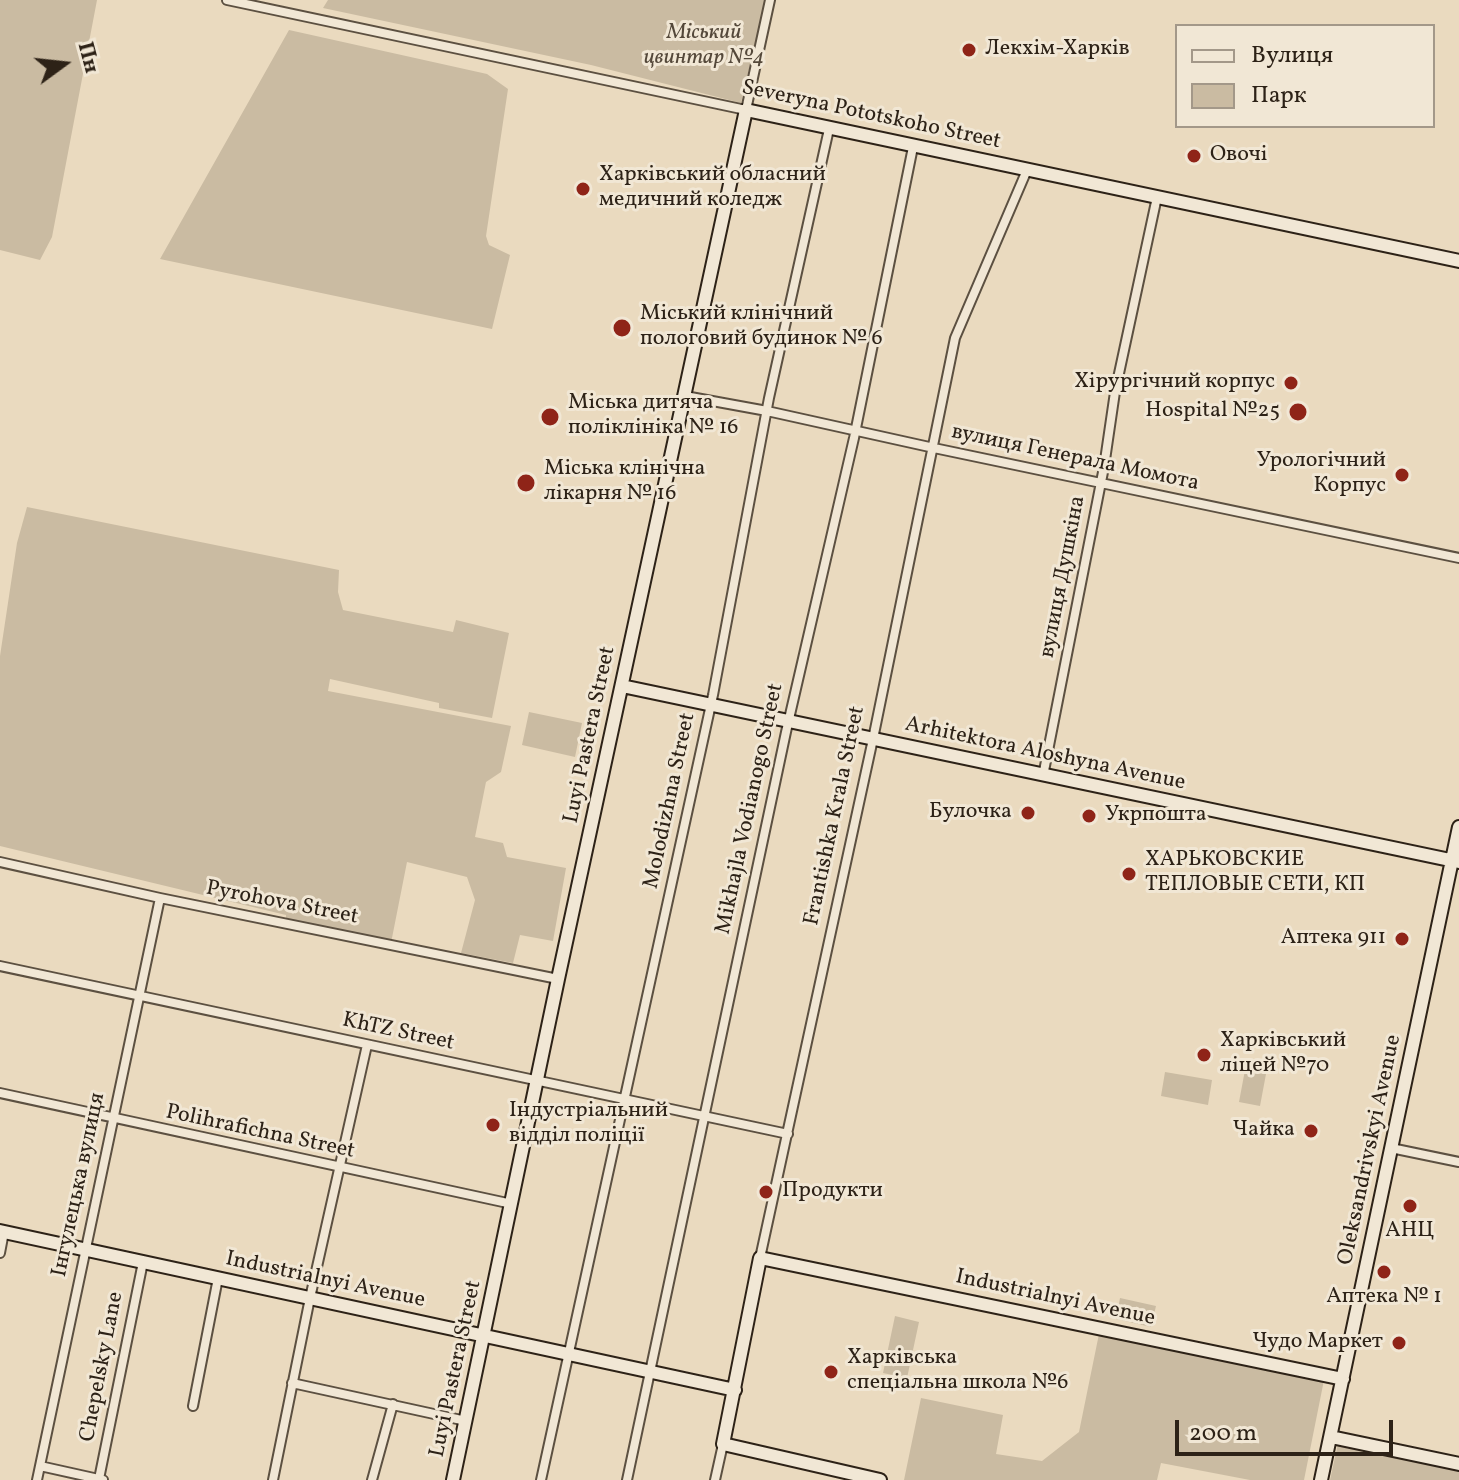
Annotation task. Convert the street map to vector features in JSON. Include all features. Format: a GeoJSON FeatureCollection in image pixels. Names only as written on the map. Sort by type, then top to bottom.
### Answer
{"type":"FeatureCollection","features":[{"type":"Feature","properties":{"kind":"street","name":"Severyna Pototskoho Street"},"geometry":{"type":"LineString","coordinates":[[227,0],[1459,261]]}},
{"type":"Feature","properties":{"kind":"street","name":"Luyi Pastera Street"},"geometry":{"type":"LineString","coordinates":[[453,1480],[770,0]]}},
{"type":"Feature","properties":{"kind":"street","name":"Molodizhna Street"},"geometry":{"type":"LineString","coordinates":[[541,1480],[710,705],[767,411],[829,129]]}},
{"type":"Feature","properties":{"kind":"street","name":"Mikhajla Vodianogo Street"},"geometry":{"type":"LineString","coordinates":[[627,1480],[789,722],[856,430],[913,147]]}},
{"type":"Feature","properties":{"kind":"street","name":"Frantishka Krala Street"},"geometry":{"type":"LineString","coordinates":[[715,1480],[955,338],[1027,170]]}},
{"type":"Feature","properties":{"kind":"street","name":"вулиця Душкіна"},"geometry":{"type":"LineString","coordinates":[[1043,776],[1101,483],[1115,392],[1157,197]]}},
{"type":"Feature","properties":{"kind":"street","name":"вулиця Генерала Момота"},"geometry":{"type":"LineString","coordinates":[[685,396],[1459,558]]}},
{"type":"Feature","properties":{"kind":"street","name":"Arhitektora Aloshyna Avenue"},"geometry":{"type":"LineString","coordinates":[[622,686],[1456,861]]}},
{"type":"Feature","properties":{"kind":"street","name":"Oleksandrivskyi Avenue"},"geometry":{"type":"LineString","coordinates":[[1321,1480],[1456,861],[1459,827]]}},
{"type":"Feature","properties":{"kind":"street","name":"Pyrohova Street"},"geometry":{"type":"LineString","coordinates":[[0,862],[558,979]]}},
{"type":"Feature","properties":{"kind":"street","name":"Інгулецька вулиця"},"geometry":{"type":"LineString","coordinates":[[37,1480],[160,898]]}},
{"type":"Feature","properties":{"kind":"street","name":"KhTZ Street"},"geometry":{"type":"LineString","coordinates":[[0,966],[788,1134]]}},
{"type":"Feature","properties":{"kind":"street"},"geometry":{"type":"LineString","coordinates":[[273,1480],[367,1045]]}},
{"type":"Feature","properties":{"kind":"street","name":"Polihrafichna Street"},"geometry":{"type":"LineString","coordinates":[[0,1093],[512,1204]]}},
{"type":"Feature","properties":{"kind":"street"},"geometry":{"type":"LineString","coordinates":[[1391,1148],[1459,1162]]}},
{"type":"Feature","properties":{"kind":"street"},"geometry":{"type":"LineString","coordinates":[[0,1253],[2,1232]]}},
{"type":"Feature","properties":{"kind":"street","name":"Industrialnyi Avenue"},"geometry":{"type":"LineString","coordinates":[[2,1232],[735,1390]]}},
{"type":"Feature","properties":{"kind":"street","name":"Industrialnyi Avenue"},"geometry":{"type":"LineString","coordinates":[[760,1258],[1343,1379]]}},
{"type":"Feature","properties":{"kind":"street","name":"Chepelsky Lane"},"geometry":{"type":"LineString","coordinates":[[101,1480],[143,1262]]}},
{"type":"Feature","properties":{"kind":"street"},"geometry":{"type":"LineString","coordinates":[[193,1406],[218,1278]]}},
{"type":"Feature","properties":{"kind":"street"},"geometry":{"type":"LineString","coordinates":[[292,1383],[466,1421]]}},
{"type":"Feature","properties":{"kind":"street"},"geometry":{"type":"LineString","coordinates":[[372,1480],[393,1404]]}},
{"type":"Feature","properties":{"kind":"street"},"geometry":{"type":"LineString","coordinates":[[1331,1437],[1459,1464]]}},
{"type":"Feature","properties":{"kind":"street"},"geometry":{"type":"LineString","coordinates":[[723,1444],[880,1480]]}},
{"type":"Feature","properties":{"kind":"street"},"geometry":{"type":"LineString","coordinates":[[40,1466],[101,1480]]}},
{"type":"Feature","properties":{"kind":"green space"},"geometry":{"type":"Polygon","coordinates":[[[0,0],[97,0],[52,237],[40,260],[0,250],[0,0]]]}},
{"type":"Feature","properties":{"kind":"green space","name":"Міський цвинтар №4"},"geometry":{"type":"Polygon","coordinates":[[[328,0],[765,0],[741,103],[591,65],[323,8],[328,0]]]}},
{"type":"Feature","properties":{"kind":"green space"},"geometry":{"type":"Polygon","coordinates":[[[289,30],[487,74],[508,89],[486,236],[489,245],[510,255],[492,329],[160,259],[289,30]]]}},
{"type":"Feature","properties":{"kind":"green space"},"geometry":{"type":"Polygon","coordinates":[[[27,507],[339,570],[338,592],[343,610],[453,632],[456,620],[509,633],[492,718],[439,708],[439,703],[330,679],[328,691],[511,726],[501,772],[486,782],[475,837],[503,843],[507,857],[566,868],[553,941],[520,935],[513,963],[461,953],[475,900],[467,877],[407,862],[391,943],[286,920],[286,915],[0,846],[0,656],[17,543],[27,507]]]}},
{"type":"Feature","properties":{"kind":"green space"},"geometry":{"type":"Polygon","coordinates":[[[529,712],[582,723],[575,757],[522,745],[529,712]]]}},
{"type":"Feature","properties":{"kind":"green space"},"geometry":{"type":"Polygon","coordinates":[[[1245,1070],[1266,1074],[1260,1106],[1239,1102],[1245,1070]]]}},
{"type":"Feature","properties":{"kind":"green space"},"geometry":{"type":"Polygon","coordinates":[[[1165,1072],[1212,1080],[1208,1105],[1161,1096],[1165,1072]]]}},
{"type":"Feature","properties":{"kind":"green space"},"geometry":{"type":"Polygon","coordinates":[[[1120,1298],[1156,1306],[1151,1327],[1116,1319],[1120,1298]]]}},
{"type":"Feature","properties":{"kind":"green space"},"geometry":{"type":"Polygon","coordinates":[[[895,1316],[919,1322],[907,1378],[883,1373],[895,1316]]]}},
{"type":"Feature","properties":{"kind":"green space"},"geometry":{"type":"Polygon","coordinates":[[[1100,1329],[1325,1375],[1304,1480],[1250,1480],[1161,1463],[1157,1480],[904,1480],[921,1398],[1003,1415],[996,1454],[1042,1461],[1079,1432],[1100,1329]]]}},
{"type":"Feature","properties":{"kind":"green space"},"geometry":{"type":"Polygon","coordinates":[[[1339,1439],[1459,1465],[1459,1480],[1330,1480],[1339,1439]]]}},
{"type":"Feature","properties":{"kind":"place","name":"Лекхім-Харків"},"geometry":{"type":"Point","coordinates":[969,50]}},
{"type":"Feature","properties":{"kind":"place","name":"Овочі"},"geometry":{"type":"Point","coordinates":[1194,156]}},
{"type":"Feature","properties":{"kind":"place","name":"Харківський обласний медичний коледж"},"geometry":{"type":"Point","coordinates":[583,189]}},
{"type":"Feature","properties":{"kind":"place","name":"Міський клінічний пологовий будинок № 6"},"geometry":{"type":"Point","coordinates":[622,328]}},
{"type":"Feature","properties":{"kind":"place","name":"Хірургічний корпус"},"geometry":{"type":"Point","coordinates":[1291,383]}},
{"type":"Feature","properties":{"kind":"place","name":"Hospital №25"},"geometry":{"type":"Point","coordinates":[1298,412]}},
{"type":"Feature","properties":{"kind":"place","name":"Міська дитяча поліклініка № 16"},"geometry":{"type":"Point","coordinates":[550,417]}},
{"type":"Feature","properties":{"kind":"place","name":"Урологічний Корпус"},"geometry":{"type":"Point","coordinates":[1402,475]}},
{"type":"Feature","properties":{"kind":"place","name":"Міська клінічна лікарня № 16"},"geometry":{"type":"Point","coordinates":[526,483]}},
{"type":"Feature","properties":{"kind":"place","name":"Булочка"},"geometry":{"type":"Point","coordinates":[1028,813]}},
{"type":"Feature","properties":{"kind":"place","name":"Укрпошта"},"geometry":{"type":"Point","coordinates":[1089,816]}},
{"type":"Feature","properties":{"kind":"place","name":"ХАРЬКОВСКИЕ ТЕПЛОВЫЕ СЕТИ, КП"},"geometry":{"type":"Point","coordinates":[1129,874]}},
{"type":"Feature","properties":{"kind":"place","name":"Аптека 911"},"geometry":{"type":"Point","coordinates":[1402,939]}},
{"type":"Feature","properties":{"kind":"place","name":"Харківський ліцей №70"},"geometry":{"type":"Point","coordinates":[1204,1055]}},
{"type":"Feature","properties":{"kind":"place","name":"Індустріальний відділ поліції"},"geometry":{"type":"Point","coordinates":[493,1125]}},
{"type":"Feature","properties":{"kind":"place","name":"Чайка"},"geometry":{"type":"Point","coordinates":[1311,1131]}},
{"type":"Feature","properties":{"kind":"place","name":"Продукти"},"geometry":{"type":"Point","coordinates":[766,1192]}},
{"type":"Feature","properties":{"kind":"place","name":"АНЦ"},"geometry":{"type":"Point","coordinates":[1410,1206]}},
{"type":"Feature","properties":{"kind":"place","name":"Аптека № 1"},"geometry":{"type":"Point","coordinates":[1384,1272]}},
{"type":"Feature","properties":{"kind":"place","name":"Чудо Маркет"},"geometry":{"type":"Point","coordinates":[1399,1343]}},
{"type":"Feature","properties":{"kind":"place","name":"Харківська спеціальна школа №6"},"geometry":{"type":"Point","coordinates":[831,1372]}}]}
